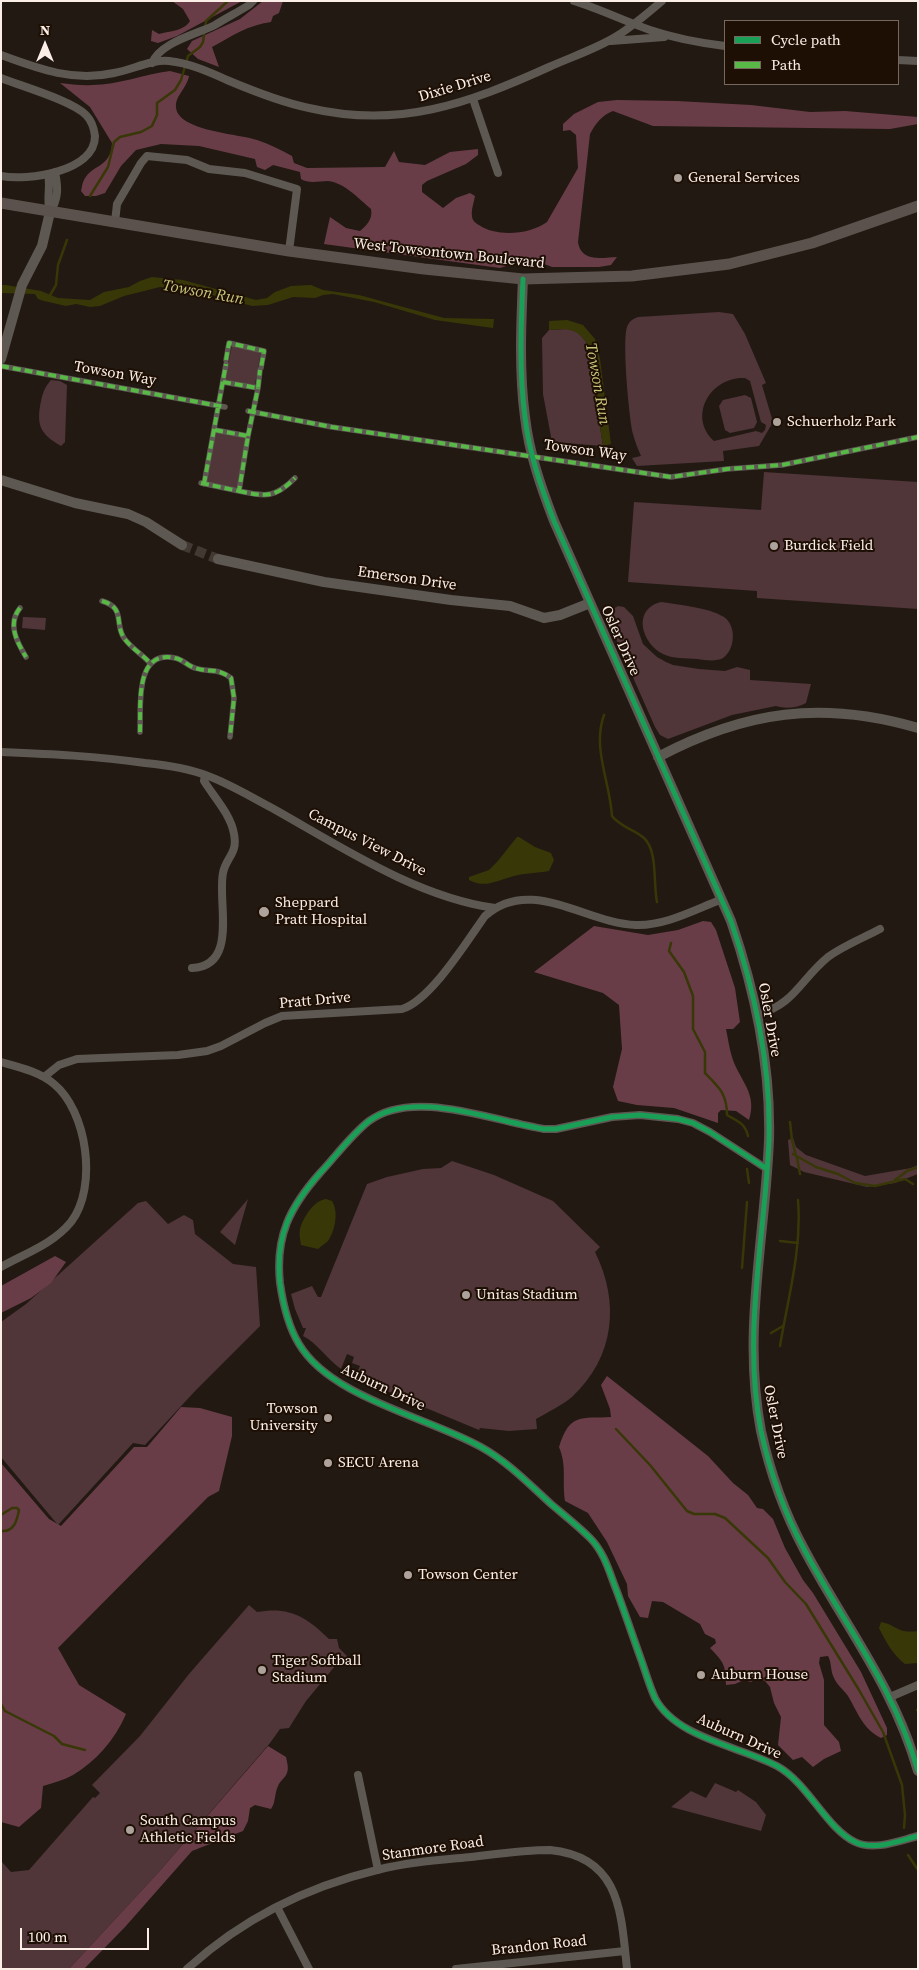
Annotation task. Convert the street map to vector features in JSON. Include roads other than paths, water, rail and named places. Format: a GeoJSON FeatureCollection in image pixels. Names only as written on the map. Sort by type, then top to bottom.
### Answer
{"type":"FeatureCollection","features":[{"type":"Feature","properties":{"kind":"main road","name":"West Towsontown Boulevard"},"geometry":{"type":"LineString","coordinates":[[1,203],[289,251],[424,269],[523,279],[632,276],[729,264],[812,243],[918,206]]}},
{"type":"Feature","properties":{"kind":"street"},"geometry":{"type":"LineString","coordinates":[[1,54],[46,71],[74,77],[106,75],[152,63],[154,57],[167,48],[214,25],[250,5],[253,1]]}},
{"type":"Feature","properties":{"kind":"street"},"geometry":{"type":"LineString","coordinates":[[574,1],[670,36],[724,46]]}},
{"type":"Feature","properties":{"kind":"street","name":"Dixie Drive"},"geometry":{"type":"LineString","coordinates":[[152,63],[168,61],[184,64],[280,100],[333,114],[366,117],[396,116],[433,111],[519,81],[606,42],[635,24],[662,1]]}},
{"type":"Feature","properties":{"kind":"street"},"geometry":{"type":"LineString","coordinates":[[606,42],[670,36]]}},
{"type":"Feature","properties":{"kind":"street"},"geometry":{"type":"LineString","coordinates":[[899,60],[918,61]]}},
{"type":"Feature","properties":{"kind":"street"},"geometry":{"type":"LineString","coordinates":[[1,78],[79,109],[92,122],[95,134],[91,148],[78,162],[52,173],[18,179],[1,176]]}},
{"type":"Feature","properties":{"kind":"street"},"geometry":{"type":"LineString","coordinates":[[473,98],[498,173]]}},
{"type":"Feature","properties":{"kind":"street"},"geometry":{"type":"LineString","coordinates":[[115,222],[117,204],[141,163],[148,156],[187,160],[210,169],[245,173],[297,189],[289,251]]}},
{"type":"Feature","properties":{"kind":"street"},"geometry":{"type":"LineString","coordinates":[[1,359],[22,286],[42,246],[50,212],[55,204],[59,189],[52,173]]}},
{"type":"Feature","properties":{"kind":"street","name":"Osler Drive"},"geometry":{"type":"LineString","coordinates":[[523,279],[522,385],[525,420],[530,446],[547,502],[720,900],[731,921],[746,964],[757,1015],[768,1094],[767,1169],[753,1323],[754,1378],[761,1431],[775,1482],[796,1533],[817,1572],[879,1675],[908,1741],[918,1771]]}},
{"type":"Feature","properties":{"kind":"street"},"geometry":{"type":"LineString","coordinates":[[239,491],[250,411],[258,388],[264,350],[229,343],[223,382],[222,406],[203,484],[259,496],[272,495],[283,489],[295,478]]}},
{"type":"Feature","properties":{"kind":"street","name":"Towson Way"},"geometry":{"type":"LineString","coordinates":[[1,366],[222,406]]}},
{"type":"Feature","properties":{"kind":"street"},"geometry":{"type":"LineString","coordinates":[[223,382],[258,388]]}},
{"type":"Feature","properties":{"kind":"street","name":"Towson Way"},"geometry":{"type":"LineString","coordinates":[[250,411],[332,428],[671,477],[711,471],[782,466],[918,437]]}},
{"type":"Feature","properties":{"kind":"street"},"geometry":{"type":"LineString","coordinates":[[215,430],[248,436]]}},
{"type":"Feature","properties":{"kind":"street"},"geometry":{"type":"LineString","coordinates":[[1,480],[75,503],[128,514],[146,522],[182,546]]}},
{"type":"Feature","properties":{"kind":"street","name":"Emerson Drive"},"geometry":{"type":"LineString","coordinates":[[218,559],[324,582],[451,600],[510,606],[544,618],[560,616],[590,603]]}},
{"type":"Feature","properties":{"kind":"street"},"geometry":{"type":"LineString","coordinates":[[102,601],[115,608],[124,638],[150,663]]}},
{"type":"Feature","properties":{"kind":"street"},"geometry":{"type":"LineString","coordinates":[[20,608],[15,614],[14,637],[26,657]]}},
{"type":"Feature","properties":{"kind":"street"},"geometry":{"type":"LineString","coordinates":[[140,732],[143,677],[150,663],[164,657],[175,658],[196,668],[215,670],[231,678],[234,698],[230,736]]}},
{"type":"Feature","properties":{"kind":"street"},"geometry":{"type":"LineString","coordinates":[[658,757],[695,738],[733,725],[789,714],[852,714],[888,720],[918,728]]}},
{"type":"Feature","properties":{"kind":"street","name":"Campus View Drive"},"geometry":{"type":"LineString","coordinates":[[1,752],[135,761],[184,768],[205,774],[364,859],[421,887],[453,899],[495,908],[517,901],[536,900],[573,908],[622,923],[637,925],[663,922],[720,900]]}},
{"type":"Feature","properties":{"kind":"street"},"geometry":{"type":"LineString","coordinates":[[192,968],[204,966],[214,960],[220,949],[223,927],[222,874],[235,848],[233,828],[204,781],[205,774]]}},
{"type":"Feature","properties":{"kind":"street","name":"Pratt Drive"},"geometry":{"type":"LineString","coordinates":[[44,1077],[59,1065],[77,1059],[178,1055],[207,1050],[220,1046],[282,1016],[392,1010],[409,1007],[430,989],[485,916],[495,908]]}},
{"type":"Feature","properties":{"kind":"street"},"geometry":{"type":"LineString","coordinates":[[757,1015],[770,1012],[784,1003],[813,971],[837,952],[880,929]]}},
{"type":"Feature","properties":{"kind":"street"},"geometry":{"type":"LineString","coordinates":[[1,1062],[44,1077],[54,1084],[65,1096],[80,1127],[86,1164],[83,1197],[73,1220],[60,1234],[44,1245],[1,1267]]}},
{"type":"Feature","properties":{"kind":"street","name":"Auburn Drive"},"geometry":{"type":"LineString","coordinates":[[767,1169],[710,1132],[693,1123],[678,1119],[640,1116],[612,1117],[556,1129],[544,1129],[422,1105],[396,1108],[371,1119],[360,1128],[305,1189],[292,1209],[280,1244],[279,1259],[282,1293],[289,1323],[298,1343],[313,1362],[328,1376],[360,1394],[490,1452],[508,1465],[590,1538],[606,1562],[655,1697],[671,1718],[698,1734],[759,1758],[785,1772],[809,1795],[837,1827],[858,1844],[880,1845],[918,1836]]}},
{"type":"Feature","properties":{"kind":"street"},"geometry":{"type":"LineString","coordinates":[[890,1697],[918,1685]]}},
{"type":"Feature","properties":{"kind":"street"},"geometry":{"type":"LineString","coordinates":[[358,1775],[378,1870]]}},
{"type":"Feature","properties":{"kind":"street","name":"Stanmore Road"},"geometry":{"type":"LineString","coordinates":[[187,1969],[228,1936],[277,1907],[333,1882],[378,1870],[423,1862],[535,1850],[569,1853],[585,1860],[596,1867],[611,1886],[619,1904],[627,1969]]}},
{"type":"Feature","properties":{"kind":"street"},"geometry":{"type":"LineString","coordinates":[[277,1907],[309,1969]]}},
{"type":"Feature","properties":{"kind":"street","name":"Brandon Road"},"geometry":{"type":"LineString","coordinates":[[456,1969],[625,1951]]}},
{"type":"Feature","properties":{"kind":"water","name":"Towson Run"},"geometry":{"type":"Polygon","coordinates":[[[152,277],[183,280],[256,300],[267,298],[275,292],[291,286],[311,285],[323,290],[359,295],[444,318],[494,319],[493,328],[435,320],[374,302],[333,294],[315,298],[293,297],[268,305],[252,306],[216,296],[160,287],[124,296],[100,306],[90,307],[76,304],[66,306],[44,301],[38,299],[35,294],[1,293],[1,285],[6,285],[41,291],[58,298],[90,300],[104,292],[129,287],[152,277]]]}},
{"type":"Feature","properties":{"kind":"water"},"geometry":{"type":"Polygon","coordinates":[[[567,320],[583,325],[595,339],[600,359],[611,444],[603,446],[587,343],[579,334],[570,330],[549,330],[549,321],[567,320]]]}},
{"type":"Feature","properties":{"kind":"water"},"geometry":{"type":"Polygon","coordinates":[[[517,837],[551,853],[554,860],[549,871],[518,875],[486,884],[475,883],[469,880],[469,877],[489,870],[517,837]]]}},
{"type":"Feature","properties":{"kind":"water"},"geometry":{"type":"Polygon","coordinates":[[[326,1199],[332,1201],[335,1210],[334,1227],[328,1241],[318,1249],[301,1245],[301,1225],[313,1206],[326,1199]]]}},
{"type":"Feature","properties":{"kind":"water"},"geometry":{"type":"Polygon","coordinates":[[[881,1622],[901,1630],[918,1631],[918,1663],[905,1664],[897,1657],[879,1628],[881,1622]]]}},
{"type":"Feature","properties":{"kind":"waterway"},"geometry":{"type":"LineString","coordinates":[[90,196],[108,167],[114,142],[120,137],[141,132],[152,126],[157,115],[157,103],[175,90],[181,80],[188,56],[200,47],[203,42],[206,21],[228,1]]}},
{"type":"Feature","properties":{"kind":"waterway"},"geometry":{"type":"LineString","coordinates":[[49,297],[56,285],[58,265],[67,240]]}},
{"type":"Feature","properties":{"kind":"waterway"},"geometry":{"type":"LineString","coordinates":[[604,715],[600,740],[612,816],[619,823],[644,838],[648,844],[653,859],[657,902]]}},
{"type":"Feature","properties":{"kind":"waterway"},"geometry":{"type":"LineString","coordinates":[[671,943],[669,951],[684,972],[693,996],[693,1029],[705,1052],[705,1073],[724,1096],[727,1115],[743,1125],[748,1136]]}},
{"type":"Feature","properties":{"kind":"waterway"},"geometry":{"type":"LineString","coordinates":[[790,1122],[796,1156]]}},
{"type":"Feature","properties":{"kind":"waterway"},"geometry":{"type":"LineString","coordinates":[[793,1154],[816,1167],[838,1174],[855,1183],[875,1186],[905,1179],[913,1184]]}},
{"type":"Feature","properties":{"kind":"waterway"},"geometry":{"type":"LineString","coordinates":[[797,1158],[800,1174]]}},
{"type":"Feature","properties":{"kind":"waterway"},"geometry":{"type":"LineString","coordinates":[[895,1180],[907,1171],[918,1167]]}},
{"type":"Feature","properties":{"kind":"waterway"},"geometry":{"type":"LineString","coordinates":[[747,1169],[749,1183]]}},
{"type":"Feature","properties":{"kind":"waterway"},"geometry":{"type":"LineString","coordinates":[[780,1346],[794,1273],[799,1219],[798,1200]]}},
{"type":"Feature","properties":{"kind":"waterway"},"geometry":{"type":"LineString","coordinates":[[742,1268],[747,1202]]}},
{"type":"Feature","properties":{"kind":"waterway"},"geometry":{"type":"LineString","coordinates":[[780,1241],[798,1243]]}},
{"type":"Feature","properties":{"kind":"waterway"},"geometry":{"type":"LineString","coordinates":[[771,1333],[783,1326]]}},
{"type":"Feature","properties":{"kind":"waterway"},"geometry":{"type":"LineString","coordinates":[[616,1429],[650,1465],[687,1511],[694,1514],[715,1514],[725,1518],[768,1558],[785,1582],[806,1604],[883,1732],[902,1785],[905,1815],[904,1828]]}},
{"type":"Feature","properties":{"kind":"waterway"},"geometry":{"type":"LineString","coordinates":[[1,1515],[12,1508],[19,1510],[16,1522],[12,1528],[1,1531]]}},
{"type":"Feature","properties":{"kind":"waterway"},"geometry":{"type":"LineString","coordinates":[[1,1704],[5,1711],[54,1736],[62,1744],[85,1750]]}},
{"type":"Feature","properties":{"kind":"waterway"},"geometry":{"type":"LineString","coordinates":[[908,1855],[918,1870]]}},
{"type":"Feature","properties":{"kind":"tunnel"},"geometry":{"type":"LineString","coordinates":[[182,545],[218,559]]}},
{"type":"Feature","properties":{"kind":"place","name":"General Services"},"geometry":{"type":"Point","coordinates":[678,178]}},
{"type":"Feature","properties":{"kind":"place","name":"Schuerholz Park"},"geometry":{"type":"Point","coordinates":[777,422]}},
{"type":"Feature","properties":{"kind":"place","name":"Burdick Field"},"geometry":{"type":"Point","coordinates":[774,546]}},
{"type":"Feature","properties":{"kind":"place","name":"Sheppard Pratt Hospital"},"geometry":{"type":"Point","coordinates":[264,912]}},
{"type":"Feature","properties":{"kind":"place","name":"Unitas Stadium"},"geometry":{"type":"Point","coordinates":[466,1295]}},
{"type":"Feature","properties":{"kind":"place","name":"Towson University"},"geometry":{"type":"Point","coordinates":[328,1418]}},
{"type":"Feature","properties":{"kind":"place","name":"SECU Arena"},"geometry":{"type":"Point","coordinates":[328,1463]}},
{"type":"Feature","properties":{"kind":"place","name":"Towson Center"},"geometry":{"type":"Point","coordinates":[408,1575]}},
{"type":"Feature","properties":{"kind":"place","name":"Tiger Softball Stadium"},"geometry":{"type":"Point","coordinates":[262,1670]}},
{"type":"Feature","properties":{"kind":"place","name":"Auburn House"},"geometry":{"type":"Point","coordinates":[701,1675]}},
{"type":"Feature","properties":{"kind":"place","name":"South Campus Athletic Fields"},"geometry":{"type":"Point","coordinates":[130,1830]}}]}
